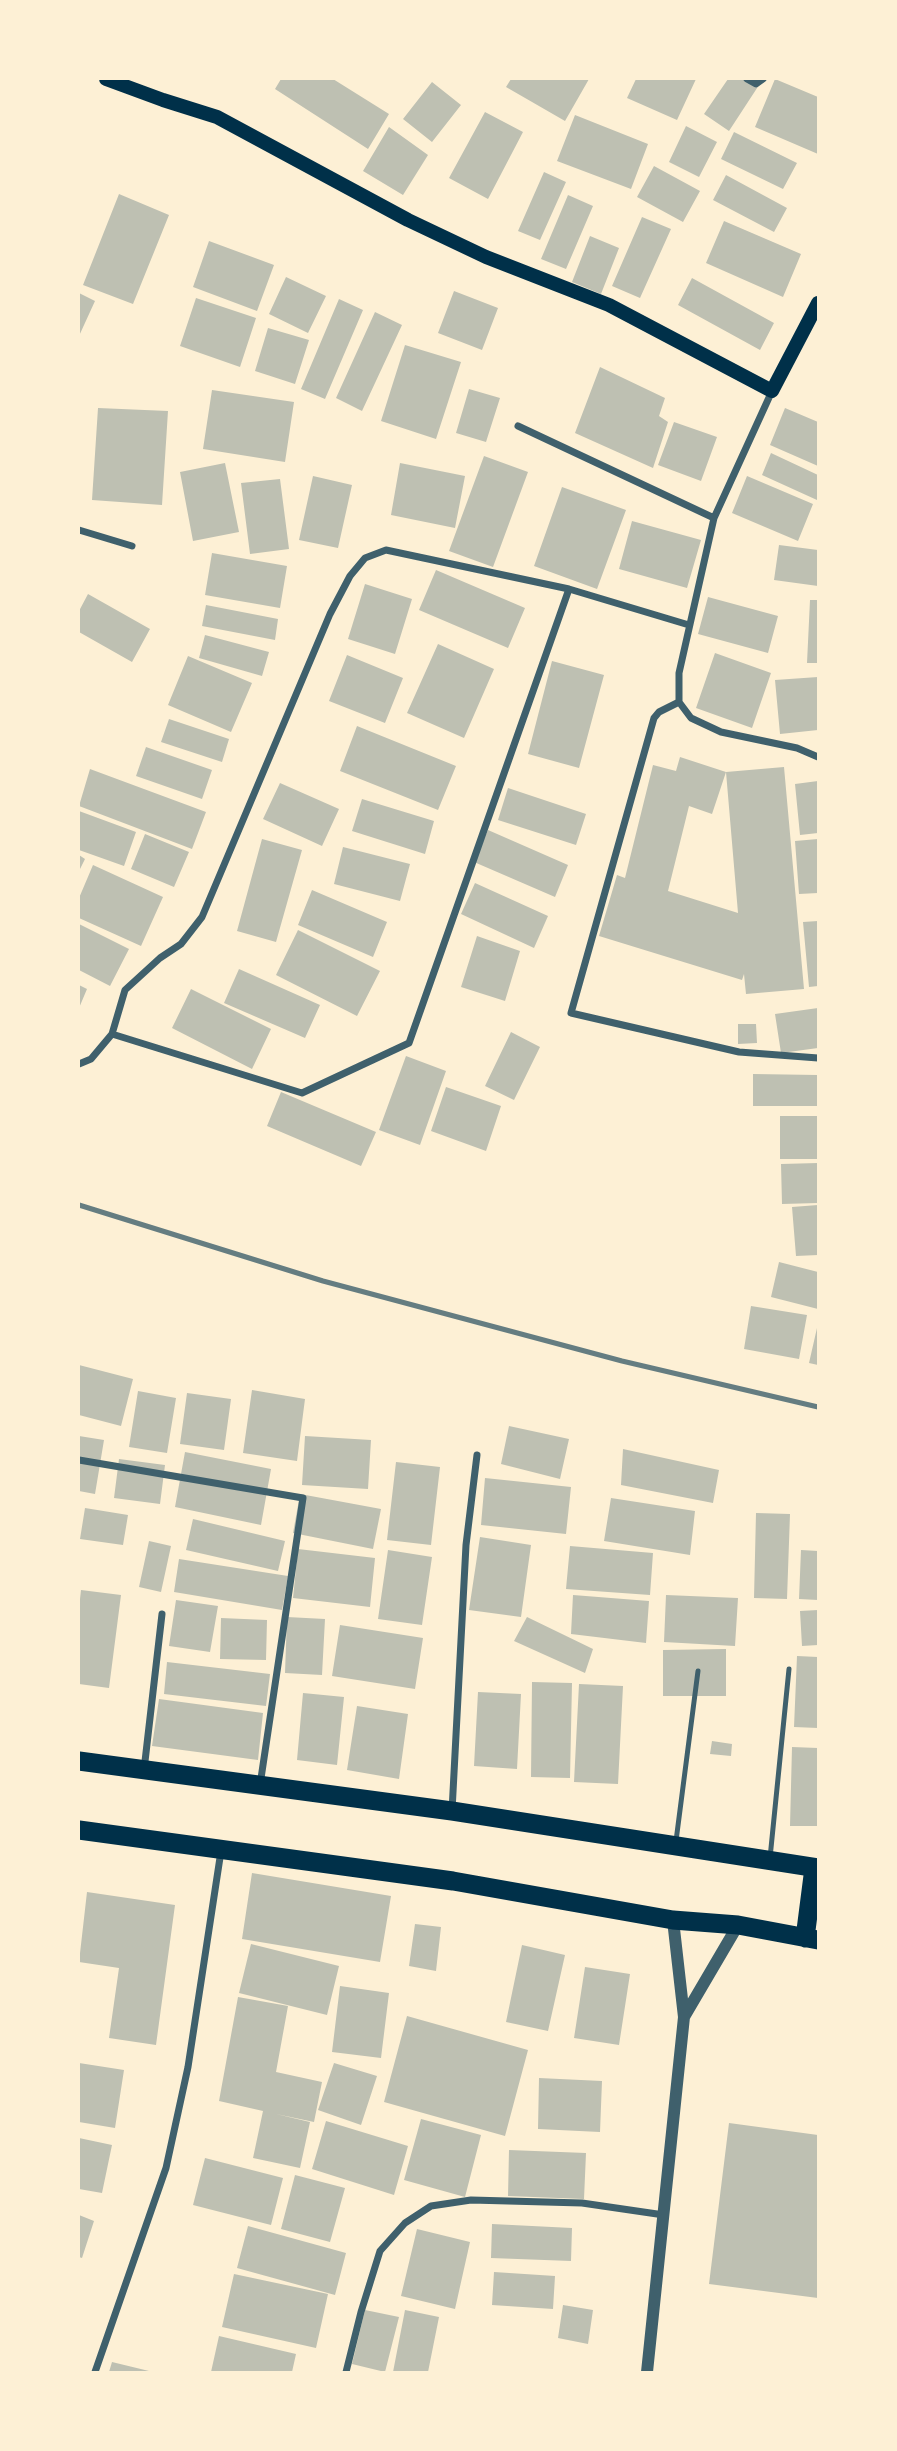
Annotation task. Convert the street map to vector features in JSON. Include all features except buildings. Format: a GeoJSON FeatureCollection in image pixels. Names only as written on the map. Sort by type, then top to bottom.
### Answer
{"type":"FeatureCollection","features":[{"type":"Feature","properties":{"kind":"highway"},"geometry":{"type":"LineString","coordinates":[[79,1761],[452,1811],[816,1868],[812,1939],[738,1925],[673,1920],[453,1881],[79,1830]]}},
{"type":"Feature","properties":{"kind":"main road"},"geometry":{"type":"LineString","coordinates":[[107,79],[217,117],[408,220],[486,257],[609,305],[772,391],[818,303]]}},
{"type":"Feature","properties":{"kind":"street"},"geometry":{"type":"LineString","coordinates":[[747,79],[756,84],[763,79]]}},
{"type":"Feature","properties":{"kind":"street"},"geometry":{"type":"LineString","coordinates":[[772,391],[714,518],[679,673],[679,702],[691,718],[721,732],[797,748],[818,757]]}},
{"type":"Feature","properties":{"kind":"street"},"geometry":{"type":"LineString","coordinates":[[518,426],[714,518]]}},
{"type":"Feature","properties":{"kind":"street"},"geometry":{"type":"LineString","coordinates":[[79,530],[132,546]]}},
{"type":"Feature","properties":{"kind":"street"},"geometry":{"type":"LineString","coordinates":[[79,1064],[91,1059],[112,1034],[125,990],[160,958],[181,944],[202,917],[330,614],[350,576],[365,558],[386,550],[569,589],[689,625]]}},
{"type":"Feature","properties":{"kind":"street"},"geometry":{"type":"LineString","coordinates":[[112,1034],[302,1093],[409,1043],[569,589]]}},
{"type":"Feature","properties":{"kind":"street"},"geometry":{"type":"LineString","coordinates":[[679,702],[659,712],[654,718],[570,1013],[739,1052],[818,1058]]}},
{"type":"Feature","properties":{"kind":"street"},"geometry":{"type":"LineString","coordinates":[[452,1811],[466,1545],[477,1455]]}},
{"type":"Feature","properties":{"kind":"street"},"geometry":{"type":"LineString","coordinates":[[79,1460],[303,1498],[260,1786]]}},
{"type":"Feature","properties":{"kind":"street"},"geometry":{"type":"LineString","coordinates":[[144,1770],[162,1614]]}},
{"type":"Feature","properties":{"kind":"street"},"geometry":{"type":"LineString","coordinates":[[95,2372],[166,2168],[188,2067],[222,1849]]}},
{"type":"Feature","properties":{"kind":"street"},"geometry":{"type":"LineString","coordinates":[[647,2372],[684,2017],[673,1920]]}},
{"type":"Feature","properties":{"kind":"street"},"geometry":{"type":"LineString","coordinates":[[684,2017],[738,1925]]}},
{"type":"Feature","properties":{"kind":"street"},"geometry":{"type":"LineString","coordinates":[[346,2372],[360,2312],[380,2251],[405,2223],[431,2206],[471,2200],[582,2203],[664,2215]]}},
{"type":"Feature","properties":{"kind":"lane"},"geometry":{"type":"LineString","coordinates":[[770,1861],[789,1669]]}},
{"type":"Feature","properties":{"kind":"lane"},"geometry":{"type":"LineString","coordinates":[[675,1846],[698,1671]]}},
{"type":"Feature","properties":{"kind":"railway"},"geometry":{"type":"LineString","coordinates":[[79,1205],[323,1281],[622,1361],[818,1407]]}}]}
